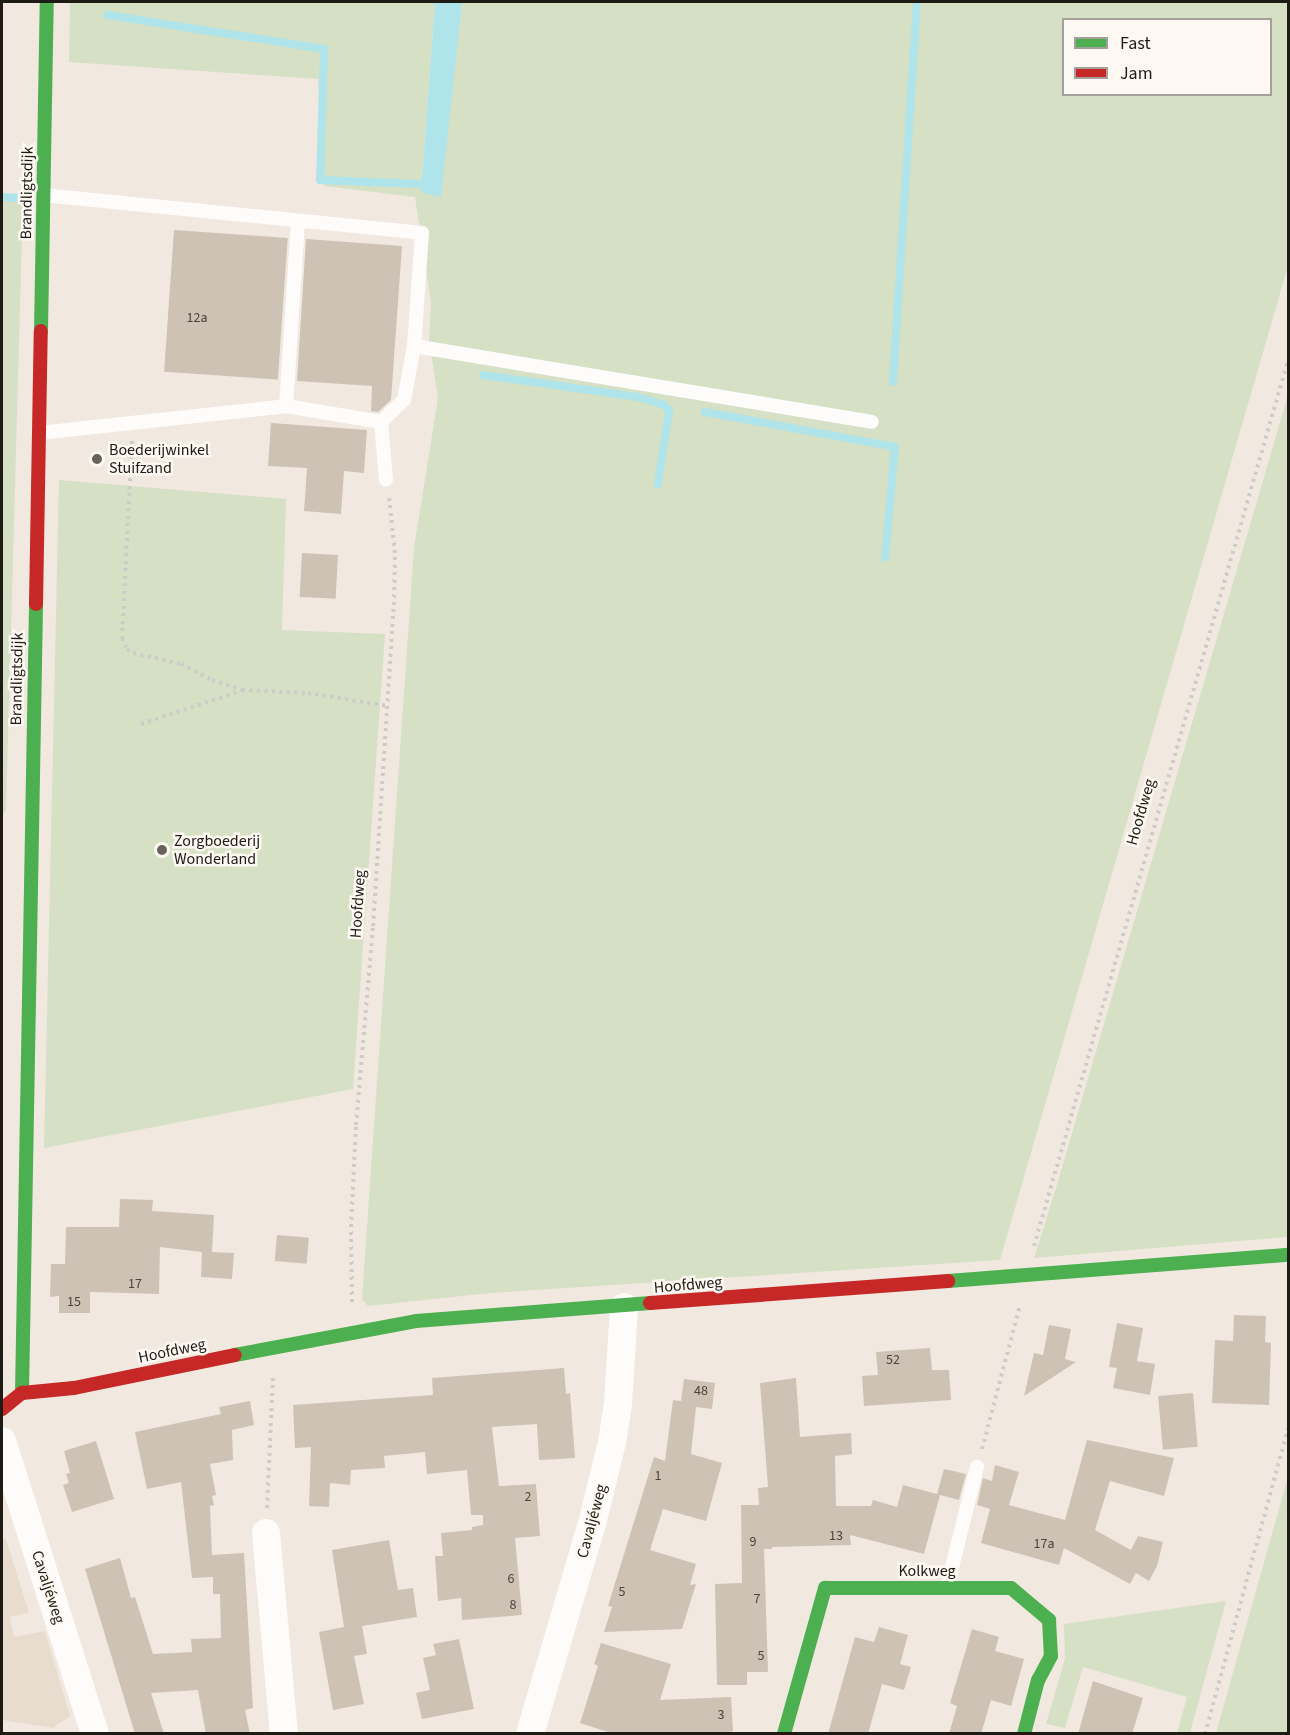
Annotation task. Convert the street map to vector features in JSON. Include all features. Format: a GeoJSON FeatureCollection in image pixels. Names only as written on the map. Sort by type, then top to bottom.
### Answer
{"type":"FeatureCollection","features":[{"type":"Feature","properties":{"kind":"street","name":"Brandligtsdijk"},"geometry":{"type":"LineString","coordinates":[[22,1393],[47,2]]}},
{"type":"Feature","properties":{"kind":"street","name":"Hoofdweg"},"geometry":{"type":"LineString","coordinates":[[22,1393],[74,1388],[352,1330],[416,1321],[1288,1255]]}},
{"type":"Feature","properties":{"kind":"street","name":"Cavaljéweg"},"geometry":{"type":"LineString","coordinates":[[524,1732],[589,1534],[609,1452],[618,1403],[624,1307]]}},
{"type":"Feature","properties":{"kind":"street"},"geometry":{"type":"LineString","coordinates":[[2,1409],[22,1393]]}},
{"type":"Feature","properties":{"kind":"street","name":"Cavaljéweg"},"geometry":{"type":"LineString","coordinates":[[2,1441],[95,1734]]}},
{"type":"Feature","properties":{"kind":"street"},"geometry":{"type":"LineString","coordinates":[[266,1533],[284,1734]]}},
{"type":"Feature","properties":{"kind":"street","name":"Kolkweg"},"geometry":{"type":"LineString","coordinates":[[784,1734],[825,1588],[1011,1588],[1049,1620],[1051,1656],[1038,1680],[1024,1734]]}},
{"type":"Feature","properties":{"kind":"lane"},"geometry":{"type":"LineString","coordinates":[[44,195],[422,233],[414,346],[404,400],[381,422]]}},
{"type":"Feature","properties":{"kind":"lane"},"geometry":{"type":"LineString","coordinates":[[286,406],[298,221]]}},
{"type":"Feature","properties":{"kind":"lane"},"geometry":{"type":"LineString","coordinates":[[414,346],[872,422]]}},
{"type":"Feature","properties":{"kind":"lane"},"geometry":{"type":"LineString","coordinates":[[39,433],[286,406],[381,422]]}},
{"type":"Feature","properties":{"kind":"lane"},"geometry":{"type":"LineString","coordinates":[[381,422],[386,480]]}},
{"type":"Feature","properties":{"kind":"lane"},"geometry":{"type":"LineString","coordinates":[[947,1588],[977,1467]]}},
{"type":"Feature","properties":{"kind":"path","name":"Hoofdweg"},"geometry":{"type":"LineString","coordinates":[[1026,1274],[1288,360]]}},
{"type":"Feature","properties":{"kind":"path"},"geometry":{"type":"LineString","coordinates":[[133,422],[122,638],[127,649],[133,653],[182,664],[212,680],[244,690],[308,693],[387,706]]}},
{"type":"Feature","properties":{"kind":"path","name":"Hoofdweg"},"geometry":{"type":"LineString","coordinates":[[352,1330],[351,1227],[356,1136],[387,706],[395,553],[386,480]]}},
{"type":"Feature","properties":{"kind":"path"},"geometry":{"type":"LineString","coordinates":[[141,724],[244,690]]}},
{"type":"Feature","properties":{"kind":"path"},"geometry":{"type":"LineString","coordinates":[[977,1467],[1026,1274]]}},
{"type":"Feature","properties":{"kind":"path"},"geometry":{"type":"LineString","coordinates":[[266,1533],[274,1376]]}},
{"type":"Feature","properties":{"kind":"path"},"geometry":{"type":"LineString","coordinates":[[1205,1734],[1288,1428]]}},
{"type":"Feature","properties":{"kind":"shaded area"},"geometry":{"type":"Polygon","coordinates":[[[2,1539],[6,1539],[29,1613],[10,1617],[14,1637],[45,1631],[70,1716],[53,1728],[2,1720],[2,1539]]]}},
{"type":"Feature","properties":{"kind":"green space"},"geometry":{"type":"Polygon","coordinates":[[[70,2],[435,2],[421,191],[460,20],[462,2],[1288,2],[1288,266],[1000,1260],[490,1293],[368,1306],[362,1299],[414,548],[438,398],[429,340],[431,303],[415,197],[324,186],[318,79],[69,62],[70,2]]]}},
{"type":"Feature","properties":{"kind":"green space"},"geometry":{"type":"Polygon","coordinates":[[[2,197],[23,198],[6,809],[2,817],[2,197]]]}},
{"type":"Feature","properties":{"kind":"green space"},"geometry":{"type":"Polygon","coordinates":[[[1288,395],[1288,1237],[1034,1258],[1056,1188],[1288,395]]]}},
{"type":"Feature","properties":{"kind":"green space"},"geometry":{"type":"Polygon","coordinates":[[[59,480],[286,499],[282,630],[385,634],[353,1089],[44,1148],[59,480]]]}},
{"type":"Feature","properties":{"kind":"green space"},"geometry":{"type":"Polygon","coordinates":[[[1288,1477],[1288,1733],[1216,1733],[1288,1477]]]}},
{"type":"Feature","properties":{"kind":"green space"},"geometry":{"type":"Polygon","coordinates":[[[1226,1601],[1190,1733],[1177,1733],[1187,1697],[1083,1667],[1065,1728],[1046,1724],[1065,1659],[1064,1624],[1226,1601]]]}},
{"type":"Feature","properties":{"kind":"water"},"geometry":{"type":"Polygon","coordinates":[[[435,2],[462,2],[441,197],[421,192],[435,2]]]}},
{"type":"Feature","properties":{"kind":"building"},"geometry":{"type":"Polygon","coordinates":[[[174,230],[288,238],[278,380],[164,372],[174,230]]]}},
{"type":"Feature","properties":{"kind":"building"},"geometry":{"type":"Polygon","coordinates":[[[306,239],[402,246],[391,400],[378,412],[371,411],[372,386],[297,381],[306,239]]]}},
{"type":"Feature","properties":{"kind":"building"},"geometry":{"type":"Polygon","coordinates":[[[271,423],[367,430],[364,473],[344,471],[341,514],[304,511],[307,468],[268,466],[271,423]]]}},
{"type":"Feature","properties":{"kind":"building"},"geometry":{"type":"Polygon","coordinates":[[[302,553],[338,555],[336,599],[300,597],[302,553]]]}},
{"type":"Feature","properties":{"kind":"building"},"geometry":{"type":"Polygon","coordinates":[[[120,1199],[153,1200],[152,1211],[214,1215],[212,1252],[234,1253],[232,1279],[201,1277],[202,1252],[160,1247],[159,1294],[90,1292],[90,1313],[59,1313],[59,1296],[50,1297],[51,1264],[65,1264],[66,1227],[119,1227],[120,1199]]]}},
{"type":"Feature","properties":{"kind":"building"},"geometry":{"type":"Polygon","coordinates":[[[277,1235],[309,1238],[307,1264],[275,1261],[277,1235]]]}},
{"type":"Feature","properties":{"kind":"building"},"geometry":{"type":"Polygon","coordinates":[[[1234,1315],[1266,1316],[1265,1342],[1271,1343],[1269,1405],[1212,1403],[1215,1340],[1233,1341],[1234,1315]]]}},
{"type":"Feature","properties":{"kind":"building"},"geometry":{"type":"Polygon","coordinates":[[[1117,1323],[1143,1328],[1137,1361],[1155,1364],[1150,1395],[1113,1388],[1117,1368],[1109,1367],[1117,1323]]]}},
{"type":"Feature","properties":{"kind":"building"},"geometry":{"type":"Polygon","coordinates":[[[1049,1325],[1071,1329],[1065,1359],[1076,1362],[1024,1396],[1034,1353],[1043,1355],[1049,1325]]]}},
{"type":"Feature","properties":{"kind":"building"},"geometry":{"type":"Polygon","coordinates":[[[930,1348],[932,1370],[949,1370],[951,1400],[864,1406],[862,1376],[878,1375],[876,1352],[930,1348]]]}},
{"type":"Feature","properties":{"kind":"building"},"geometry":{"type":"Polygon","coordinates":[[[564,1368],[566,1394],[570,1393],[575,1458],[539,1460],[537,1424],[492,1427],[499,1486],[536,1484],[540,1536],[515,1538],[522,1615],[462,1620],[461,1598],[438,1601],[435,1556],[443,1556],[441,1533],[472,1530],[472,1527],[483,1525],[483,1515],[471,1515],[467,1470],[427,1474],[425,1452],[384,1456],[385,1468],[351,1470],[350,1485],[330,1483],[329,1507],[309,1506],[311,1447],[295,1448],[293,1405],[433,1395],[432,1378],[564,1368]]]}},
{"type":"Feature","properties":{"kind":"building"},"geometry":{"type":"Polygon","coordinates":[[[796,1378],[800,1437],[851,1433],[852,1454],[835,1456],[836,1506],[871,1506],[873,1500],[897,1507],[903,1485],[937,1494],[944,1469],[966,1474],[959,1500],[940,1495],[924,1554],[850,1535],[851,1545],[764,1549],[768,1672],[747,1672],[747,1685],[717,1685],[715,1584],[742,1583],[741,1505],[759,1505],[758,1488],[768,1487],[760,1383],[796,1378]]]}},
{"type":"Feature","properties":{"kind":"building"},"geometry":{"type":"Polygon","coordinates":[[[684,1379],[715,1383],[712,1409],[696,1407],[691,1454],[722,1463],[706,1521],[663,1509],[650,1550],[696,1564],[690,1585],[696,1584],[682,1629],[604,1632],[612,1607],[608,1606],[654,1457],[665,1461],[673,1400],[681,1401],[684,1379]]]}},
{"type":"Feature","properties":{"kind":"building"},"geometry":{"type":"Polygon","coordinates":[[[1193,1393],[1198,1447],[1163,1450],[1158,1396],[1193,1393]]]}},
{"type":"Feature","properties":{"kind":"building"},"geometry":{"type":"Polygon","coordinates":[[[250,1401],[254,1425],[232,1430],[233,1460],[210,1464],[216,1495],[212,1496],[214,1505],[210,1506],[212,1555],[244,1553],[253,1708],[245,1710],[250,1734],[206,1734],[198,1690],[151,1693],[164,1734],[135,1734],[85,1569],[120,1558],[131,1598],[135,1597],[153,1654],[192,1652],[191,1639],[221,1638],[220,1594],[213,1594],[213,1577],[192,1578],[181,1482],[147,1489],[135,1432],[221,1414],[219,1407],[250,1401]]]}},
{"type":"Feature","properties":{"kind":"building"},"geometry":{"type":"Polygon","coordinates":[[[1087,1440],[1174,1458],[1164,1496],[1110,1481],[1095,1530],[1131,1550],[1138,1536],[1163,1542],[1157,1566],[1149,1581],[1136,1573],[1130,1584],[1064,1548],[1059,1565],[981,1543],[990,1509],[977,1505],[983,1478],[992,1481],[995,1465],[1019,1472],[1009,1505],[1065,1520],[1087,1440]]]}},
{"type":"Feature","properties":{"kind":"building"},"geometry":{"type":"Polygon","coordinates":[[[96,1441],[114,1499],[72,1512],[63,1485],[69,1483],[66,1474],[70,1473],[64,1451],[96,1441]]]}},
{"type":"Feature","properties":{"kind":"building"},"geometry":{"type":"Polygon","coordinates":[[[389,1540],[398,1590],[413,1588],[417,1617],[362,1626],[367,1654],[354,1656],[364,1704],[333,1710],[319,1632],[344,1627],[332,1550],[389,1540]]]}},
{"type":"Feature","properties":{"kind":"building"},"geometry":{"type":"Polygon","coordinates":[[[879,1627],[908,1635],[900,1664],[911,1667],[904,1690],[882,1684],[868,1734],[828,1734],[855,1637],[874,1642],[879,1627]]]}},
{"type":"Feature","properties":{"kind":"building"},"geometry":{"type":"Polygon","coordinates":[[[972,1629],[999,1637],[995,1651],[1024,1659],[1011,1706],[991,1700],[981,1734],[949,1734],[957,1706],[950,1703],[972,1629]]]}},
{"type":"Feature","properties":{"kind":"building"},"geometry":{"type":"Polygon","coordinates":[[[459,1639],[474,1709],[422,1719],[416,1693],[430,1690],[423,1658],[436,1655],[433,1644],[459,1639]]]}},
{"type":"Feature","properties":{"kind":"building"},"geometry":{"type":"Polygon","coordinates":[[[601,1643],[671,1664],[660,1700],[731,1697],[733,1731],[719,1734],[614,1734],[580,1723],[598,1666],[594,1664],[601,1643]]]}},
{"type":"Feature","properties":{"kind":"building"},"geometry":{"type":"Polygon","coordinates":[[[1093,1681],[1143,1698],[1132,1734],[1078,1734],[1093,1681]]]}},
{"type":"Feature","properties":{"kind":"waterway"},"geometry":{"type":"LineString","coordinates":[[893,382],[917,2]]}},
{"type":"Feature","properties":{"kind":"waterway"},"geometry":{"type":"LineString","coordinates":[[107,15],[324,49],[320,180],[422,184]]}},
{"type":"Feature","properties":{"kind":"waterway"},"geometry":{"type":"LineString","coordinates":[[2,197],[23,198]]}},
{"type":"Feature","properties":{"kind":"waterway"},"geometry":{"type":"LineString","coordinates":[[483,375],[638,397],[664,405],[669,411],[658,484]]}},
{"type":"Feature","properties":{"kind":"waterway"},"geometry":{"type":"LineString","coordinates":[[705,412],[895,447],[885,558]]}},
{"type":"Feature","properties":{"kind":"traffic: fast"},"geometry":{"type":"LineString","coordinates":[[41,331],[47,2]]}},
{"type":"Feature","properties":{"kind":"traffic: fast"},"geometry":{"type":"LineString","coordinates":[[22,1393],[36,604]]}},
{"type":"Feature","properties":{"kind":"traffic: fast"},"geometry":{"type":"LineString","coordinates":[[948,1281],[1288,1255]]}},
{"type":"Feature","properties":{"kind":"traffic: fast"},"geometry":{"type":"LineString","coordinates":[[235,1355],[416,1321],[650,1303]]}},
{"type":"Feature","properties":{"kind":"traffic: fast"},"geometry":{"type":"LineString","coordinates":[[784,1734],[825,1588],[1011,1588],[1049,1620],[1051,1656],[1038,1680],[1024,1734]]}},
{"type":"Feature","properties":{"kind":"traffic: jam"},"geometry":{"type":"LineString","coordinates":[[36,604],[41,331]]}},
{"type":"Feature","properties":{"kind":"traffic: jam"},"geometry":{"type":"LineString","coordinates":[[650,1303],[948,1281]]}},
{"type":"Feature","properties":{"kind":"traffic: jam"},"geometry":{"type":"LineString","coordinates":[[2,1409],[22,1393],[74,1388],[235,1355]]}},
{"type":"Feature","properties":{"kind":"place","name":"Boederijwinkel Stuifzand"},"geometry":{"type":"Point","coordinates":[97,459]}},
{"type":"Feature","properties":{"kind":"place","name":"Zorgboederij Wonderland"},"geometry":{"type":"Point","coordinates":[162,850]}}]}
